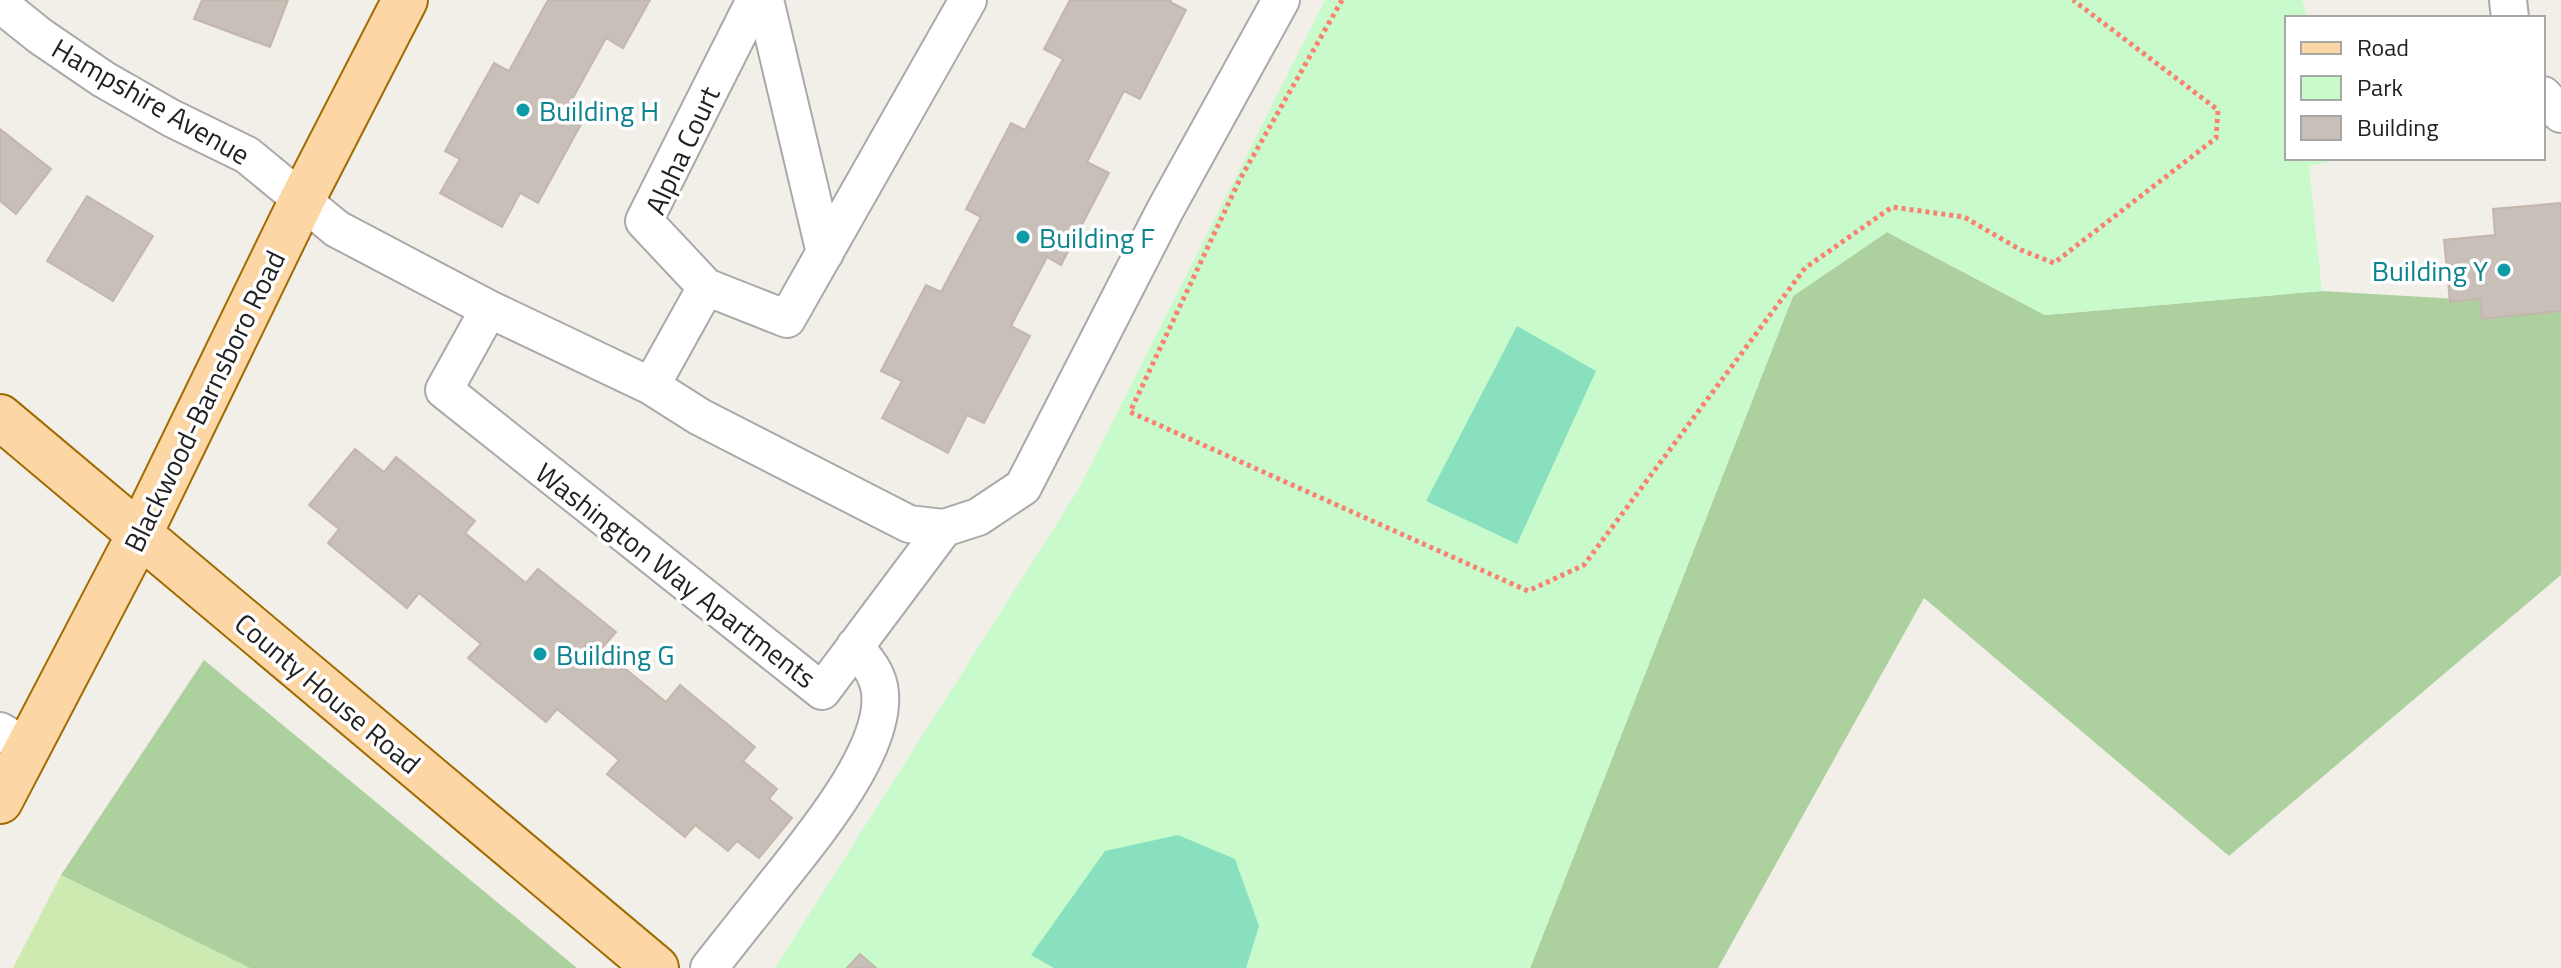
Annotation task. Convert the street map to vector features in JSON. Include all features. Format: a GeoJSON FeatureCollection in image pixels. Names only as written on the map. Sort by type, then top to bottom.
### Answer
{"type":"FeatureCollection","features":[{"type":"Feature","properties":{"kind":"main road","name":"Blackwood-Barnsboro Road"},"geometry":{"type":"LineString","coordinates":[[0,801],[14,739],[139,535],[302,200],[405,0]]}},
{"type":"Feature","properties":{"kind":"main road","name":"County House Road"},"geometry":{"type":"LineString","coordinates":[[0,417],[656,968]]}},
{"type":"Feature","properties":{"kind":"street","name":"Alpha Court"},"geometry":{"type":"LineString","coordinates":[[706,287],[644,221],[755,0]]}},
{"type":"Feature","properties":{"kind":"street"},"geometry":{"type":"LineString","coordinates":[[765,0],[825,253]]}},
{"type":"Feature","properties":{"kind":"street"},"geometry":{"type":"LineString","coordinates":[[651,386],[706,287],[787,319],[968,0]]}},
{"type":"Feature","properties":{"kind":"street"},"geometry":{"type":"LineString","coordinates":[[302,200],[337,229],[489,309],[651,386],[700,417],[909,524],[944,528],[978,517],[1023,487],[1164,212],[1281,0]]}},
{"type":"Feature","properties":{"kind":"street","name":"Hampshire Avenue"},"geometry":{"type":"LineString","coordinates":[[0,4],[103,79],[171,118],[247,155],[302,200]]}},
{"type":"Feature","properties":{"kind":"street"},"geometry":{"type":"LineString","coordinates":[[2545,97],[2561,114]]}},
{"type":"Feature","properties":{"kind":"street","name":"Washington Way Apartments"},"geometry":{"type":"LineString","coordinates":[[489,309],[444,390],[822,691],[944,528]]}},
{"type":"Feature","properties":{"kind":"street"},"geometry":{"type":"LineString","coordinates":[[709,968],[834,809],[862,763],[876,723],[879,699],[877,678],[855,646]]}},
{"type":"Feature","properties":{"kind":"path"},"geometry":{"type":"LineString","coordinates":[[1342,0],[1240,179],[1130,412],[1528,591],[1584,565],[1805,268],[1892,207],[1964,217],[2021,250],[2054,263],[2216,138],[2218,110],[2073,0]]}},
{"type":"Feature","properties":{"kind":"green space"},"geometry":{"type":"Polygon","coordinates":[[[1325,0],[2302,0],[2307,16],[2285,16],[2285,160],[2338,160],[2309,166],[2322,291],[2045,315],[1887,232],[1793,296],[1530,968],[775,968],[1078,490],[1325,0]]]}},
{"type":"Feature","properties":{"kind":"green space"},"geometry":{"type":"Polygon","coordinates":[[[1887,232],[2045,315],[2322,291],[2561,305],[2561,575],[2229,856],[1924,598],[1718,968],[1530,968],[1793,296],[1887,232]]]}},
{"type":"Feature","properties":{"kind":"green space"},"geometry":{"type":"Polygon","coordinates":[[[1517,326],[1596,371],[1517,544],[1426,501],[1517,326]]]}},
{"type":"Feature","properties":{"kind":"green space"},"geometry":{"type":"Polygon","coordinates":[[[204,660],[577,968],[250,968],[61,875],[204,660]]]}},
{"type":"Feature","properties":{"kind":"green space"},"geometry":{"type":"Polygon","coordinates":[[[1178,835],[1235,859],[1259,926],[1246,968],[1054,968],[1031,955],[1105,851],[1178,835]]]}},
{"type":"Feature","properties":{"kind":"green space"},"geometry":{"type":"Polygon","coordinates":[[[61,875],[250,968],[13,968],[61,875]]]}},
{"type":"Feature","properties":{"kind":"building"},"geometry":{"type":"Polygon","coordinates":[[[202,0],[288,0],[270,47],[194,19],[202,0]]]}},
{"type":"Feature","properties":{"kind":"building","name":"Building H"},"geometry":{"type":"Polygon","coordinates":[[[548,0],[650,0],[623,48],[606,38],[569,105],[586,115],[538,203],[520,193],[502,227],[440,193],[460,159],[445,151],[494,63],[509,71],[548,0]]]}},
{"type":"Feature","properties":{"kind":"building","name":"Building F"},"geometry":{"type":"Polygon","coordinates":[[[1070,0],[1171,0],[1186,10],[1140,99],[1124,91],[1087,162],[1109,173],[1061,265],[1047,257],[1011,326],[1030,336],[984,423],[967,415],[948,453],[882,418],[902,381],[881,371],[926,285],[941,292],[981,217],[966,209],[1011,123],[1025,130],[1063,59],[1044,49],[1070,0]]]}},
{"type":"Feature","properties":{"kind":"building"},"geometry":{"type":"Polygon","coordinates":[[[0,129],[51,169],[16,214],[0,201],[0,129]]]}},
{"type":"Feature","properties":{"kind":"building"},"geometry":{"type":"Polygon","coordinates":[[[87,196],[153,236],[113,301],[47,261],[87,196]]]}},
{"type":"Feature","properties":{"kind":"building","name":"Building Y"},"geometry":{"type":"Polygon","coordinates":[[[2561,203],[2561,311],[2482,319],[2480,299],[2450,302],[2444,240],[2495,235],[2493,209],[2561,203]]]}},
{"type":"Feature","properties":{"kind":"building","name":"Building G"},"geometry":{"type":"Polygon","coordinates":[[[355,449],[384,472],[396,457],[475,521],[465,533],[526,583],[538,569],[616,632],[601,649],[666,702],[680,685],[755,747],[743,761],[777,789],[769,799],[792,818],[759,858],[737,841],[728,851],[695,825],[685,837],[607,774],[619,760],[557,709],[546,722],[468,658],[481,644],[419,593],[407,608],[328,543],[339,529],[309,505],[355,449]]]}},
{"type":"Feature","properties":{"kind":"building"},"geometry":{"type":"Polygon","coordinates":[[[860,954],[876,968],[847,968],[860,954]]]}},
{"type":"Feature","properties":{"kind":"place","name":"Building H"},"geometry":{"type":"Point","coordinates":[523,110]}},
{"type":"Feature","properties":{"kind":"place","name":"Building F"},"geometry":{"type":"Point","coordinates":[1023,237]}},
{"type":"Feature","properties":{"kind":"place","name":"Building Y"},"geometry":{"type":"Point","coordinates":[2504,270]}},
{"type":"Feature","properties":{"kind":"place","name":"Building G"},"geometry":{"type":"Point","coordinates":[540,654]}}]}
